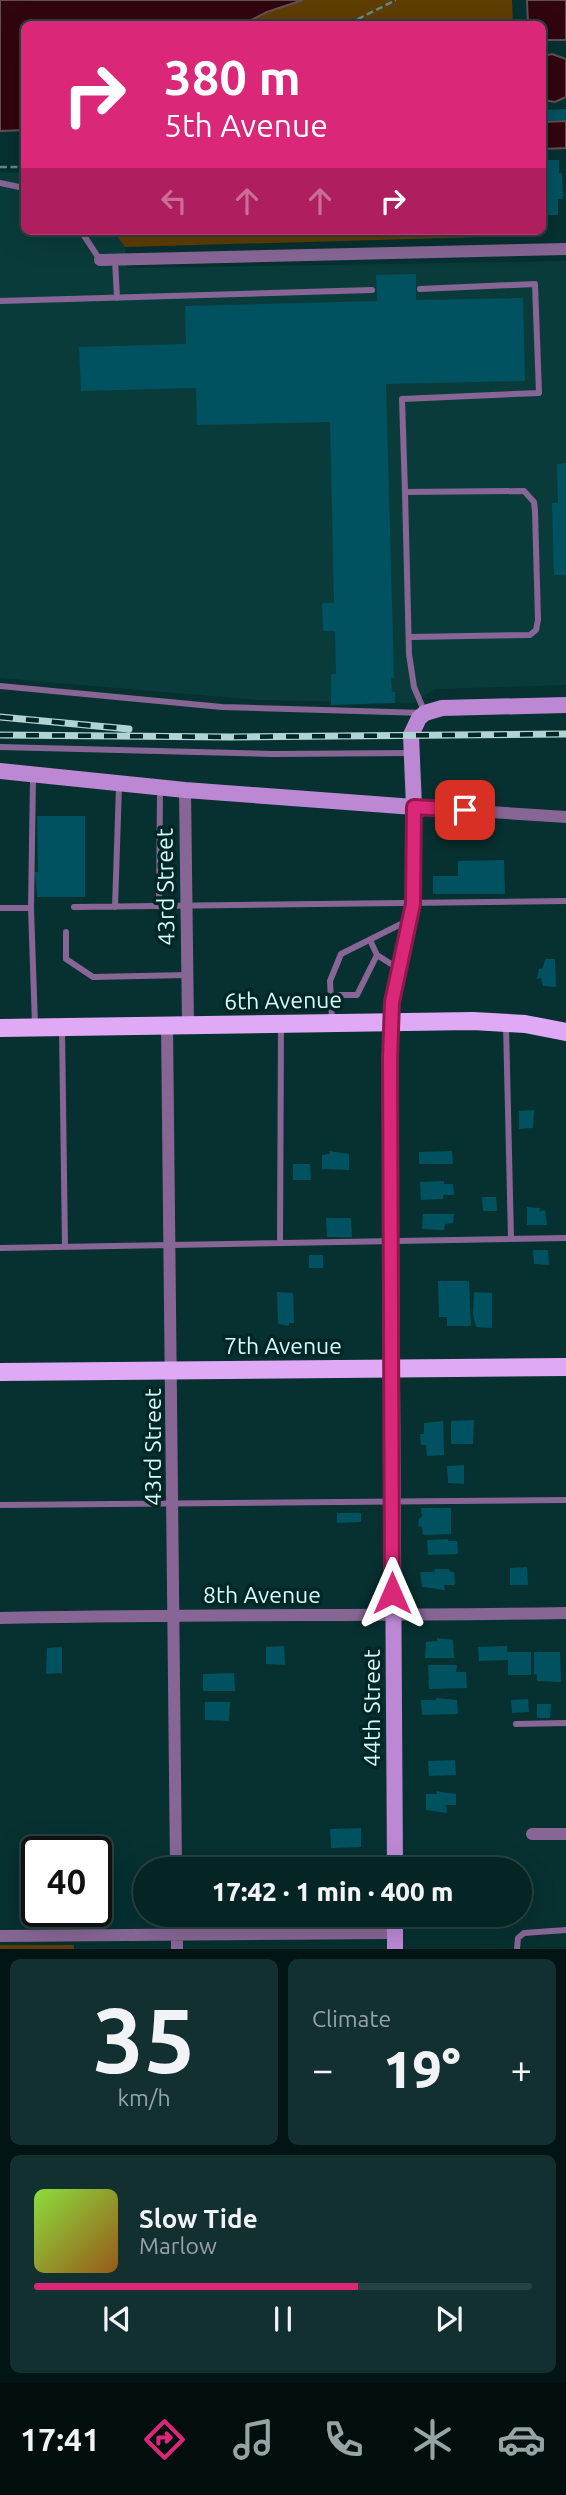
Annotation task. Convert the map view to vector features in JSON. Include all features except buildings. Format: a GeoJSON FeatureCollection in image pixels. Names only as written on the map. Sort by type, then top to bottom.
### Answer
{"type":"FeatureCollection","features":[{"type":"Feature","properties":{"kind":"main road","name":"6th Avenue"},"geometry":{"type":"LineString","coordinates":[[0,1027],[506,1023],[566,1032]]}},
{"type":"Feature","properties":{"kind":"main road","name":"7th Avenue"},"geometry":{"type":"LineString","coordinates":[[0,1372],[566,1367]]}},
{"type":"Feature","properties":{"kind":"street"},"geometry":{"type":"LineString","coordinates":[[100,260],[566,249]]}},
{"type":"Feature","properties":{"kind":"street"},"geometry":{"type":"LineString","coordinates":[[425,713],[442,708],[566,705]]}},
{"type":"Feature","properties":{"kind":"street","name":"44th Street"},"geometry":{"type":"LineString","coordinates":[[395,1857],[390,1022],[412,912],[413,729],[415,722],[425,713]]}},
{"type":"Feature","properties":{"kind":"street"},"geometry":{"type":"LineString","coordinates":[[0,771],[184,790],[566,817]]}},
{"type":"Feature","properties":{"kind":"street","name":"43rd Street"},"geometry":{"type":"LineString","coordinates":[[184,790],[188,1025]]}},
{"type":"Feature","properties":{"kind":"street","name":"43rd Street"},"geometry":{"type":"LineString","coordinates":[[167,1025],[176,1857]]}},
{"type":"Feature","properties":{"kind":"street","name":"8th Avenue"},"geometry":{"type":"LineString","coordinates":[[0,1618],[566,1614]]}},
{"type":"Feature","properties":{"kind":"street"},"geometry":{"type":"LineString","coordinates":[[532,1834],[566,1833]]}},
{"type":"Feature","properties":{"kind":"street"},"geometry":{"type":"LineString","coordinates":[[177,1927],[177,1949]]}},
{"type":"Feature","properties":{"kind":"street"},"geometry":{"type":"LineString","coordinates":[[0,1936],[177,1935],[395,1941]]}},
{"type":"Feature","properties":{"kind":"lane"},"geometry":{"type":"LineString","coordinates":[[0,183],[21,187]]}},
{"type":"Feature","properties":{"kind":"lane"},"geometry":{"type":"LineString","coordinates":[[84,235],[100,260]]}},
{"type":"Feature","properties":{"kind":"lane"},"geometry":{"type":"LineString","coordinates":[[115,260],[117,298]]}},
{"type":"Feature","properties":{"kind":"lane"},"geometry":{"type":"LineString","coordinates":[[0,686],[222,707],[425,713],[414,687],[409,654],[402,399],[539,393],[535,284],[420,289]]}},
{"type":"Feature","properties":{"kind":"lane"},"geometry":{"type":"LineString","coordinates":[[0,301],[372,290]]}},
{"type":"Feature","properties":{"kind":"lane"},"geometry":{"type":"LineString","coordinates":[[405,492],[524,491],[534,502],[535,511],[536,630],[530,635],[410,637]]}},
{"type":"Feature","properties":{"kind":"lane"},"geometry":{"type":"LineString","coordinates":[[0,747],[286,754],[412,753]]}},
{"type":"Feature","properties":{"kind":"lane"},"geometry":{"type":"LineString","coordinates":[[33,774],[31,908],[35,1027]]}},
{"type":"Feature","properties":{"kind":"lane"},"geometry":{"type":"LineString","coordinates":[[116,906],[119,783]]}},
{"type":"Feature","properties":{"kind":"lane"},"geometry":{"type":"LineString","coordinates":[[159,906],[160,788]]}},
{"type":"Feature","properties":{"kind":"lane"},"geometry":{"type":"LineString","coordinates":[[74,907],[186,906],[412,912],[566,901]]}},
{"type":"Feature","properties":{"kind":"lane"},"geometry":{"type":"LineString","coordinates":[[0,908],[31,908]]}},
{"type":"Feature","properties":{"kind":"lane"},"geometry":{"type":"LineString","coordinates":[[332,1023],[330,981],[341,954],[370,940],[412,912]]}},
{"type":"Feature","properties":{"kind":"lane"},"geometry":{"type":"LineString","coordinates":[[66,932],[66,959],[93,977],[187,975]]}},
{"type":"Feature","properties":{"kind":"lane"},"geometry":{"type":"LineString","coordinates":[[370,940],[377,955],[399,969]]}},
{"type":"Feature","properties":{"kind":"lane"},"geometry":{"type":"LineString","coordinates":[[332,995],[357,995],[362,978],[377,955]]}},
{"type":"Feature","properties":{"kind":"lane"},"geometry":{"type":"LineString","coordinates":[[335,969],[343,972]]}},
{"type":"Feature","properties":{"kind":"lane"},"geometry":{"type":"LineString","coordinates":[[506,1023],[511,1239]]}},
{"type":"Feature","properties":{"kind":"lane"},"geometry":{"type":"LineString","coordinates":[[281,1024],[281,1243]]}},
{"type":"Feature","properties":{"kind":"lane"},"geometry":{"type":"LineString","coordinates":[[62,1027],[65,1247]]}},
{"type":"Feature","properties":{"kind":"lane"},"geometry":{"type":"LineString","coordinates":[[0,1248],[566,1238]]}},
{"type":"Feature","properties":{"kind":"lane"},"geometry":{"type":"LineString","coordinates":[[0,1505],[566,1500]]}},
{"type":"Feature","properties":{"kind":"lane"},"geometry":{"type":"LineString","coordinates":[[516,1724],[566,1723]]}},
{"type":"Feature","properties":{"kind":"lane"},"geometry":{"type":"LineString","coordinates":[[517,1949],[518,1938],[524,1933],[566,1930]]}},
{"type":"Feature","properties":{"kind":"path"},"geometry":{"type":"LineString","coordinates":[[354,21],[396,0]]}},
{"type":"Feature","properties":{"kind":"path"},"geometry":{"type":"LineString","coordinates":[[0,167],[21,167]]}},
{"type":"Feature","properties":{"kind":"shaded area"},"geometry":{"type":"Polygon","coordinates":[[[0,0],[303,0],[249,21],[21,21],[21,130],[0,131],[0,0]]]}},
{"type":"Feature","properties":{"kind":"shaded area"},"geometry":{"type":"Polygon","coordinates":[[[303,0],[512,0],[513,21],[249,21],[303,0]]]}},
{"type":"Feature","properties":{"kind":"shaded area"},"geometry":{"type":"Polygon","coordinates":[[[527,0],[566,0],[566,40],[546,40],[546,21],[528,21],[527,0]]]}},
{"type":"Feature","properties":{"kind":"shaded area"},"geometry":{"type":"Polygon","coordinates":[[[552,54],[566,59],[566,97],[555,102],[546,100],[546,55],[552,54]]]}},
{"type":"Feature","properties":{"kind":"shaded area"},"geometry":{"type":"Polygon","coordinates":[[[566,121],[566,148],[546,149],[546,122],[566,121]]]}},
{"type":"Feature","properties":{"kind":"shaded area"},"geometry":{"type":"Polygon","coordinates":[[[0,172],[21,173],[21,235],[116,235],[125,247],[127,268],[566,261],[566,685],[435,689],[413,703],[260,700],[0,678],[0,172]]]}},
{"type":"Feature","properties":{"kind":"shaded area"},"geometry":{"type":"Polygon","coordinates":[[[116,235],[519,236],[125,247],[116,235]]]}},
{"type":"Feature","properties":{"kind":"shaded area"},"geometry":{"type":"Polygon","coordinates":[[[0,1945],[74,1945],[74,1949],[0,1949],[0,1945]]]}},
{"type":"Feature","properties":{"kind":"railway"},"geometry":{"type":"LineString","coordinates":[[0,717],[129,729]]}},
{"type":"Feature","properties":{"kind":"railway"},"geometry":{"type":"LineString","coordinates":[[0,735],[230,737],[566,734]]}},
{"type":"Feature","properties":{"kind":"route"},"geometry":{"type":"LineString","coordinates":[[392,1593],[390,1022],[413,904],[414,807],[465,810]]}}]}
